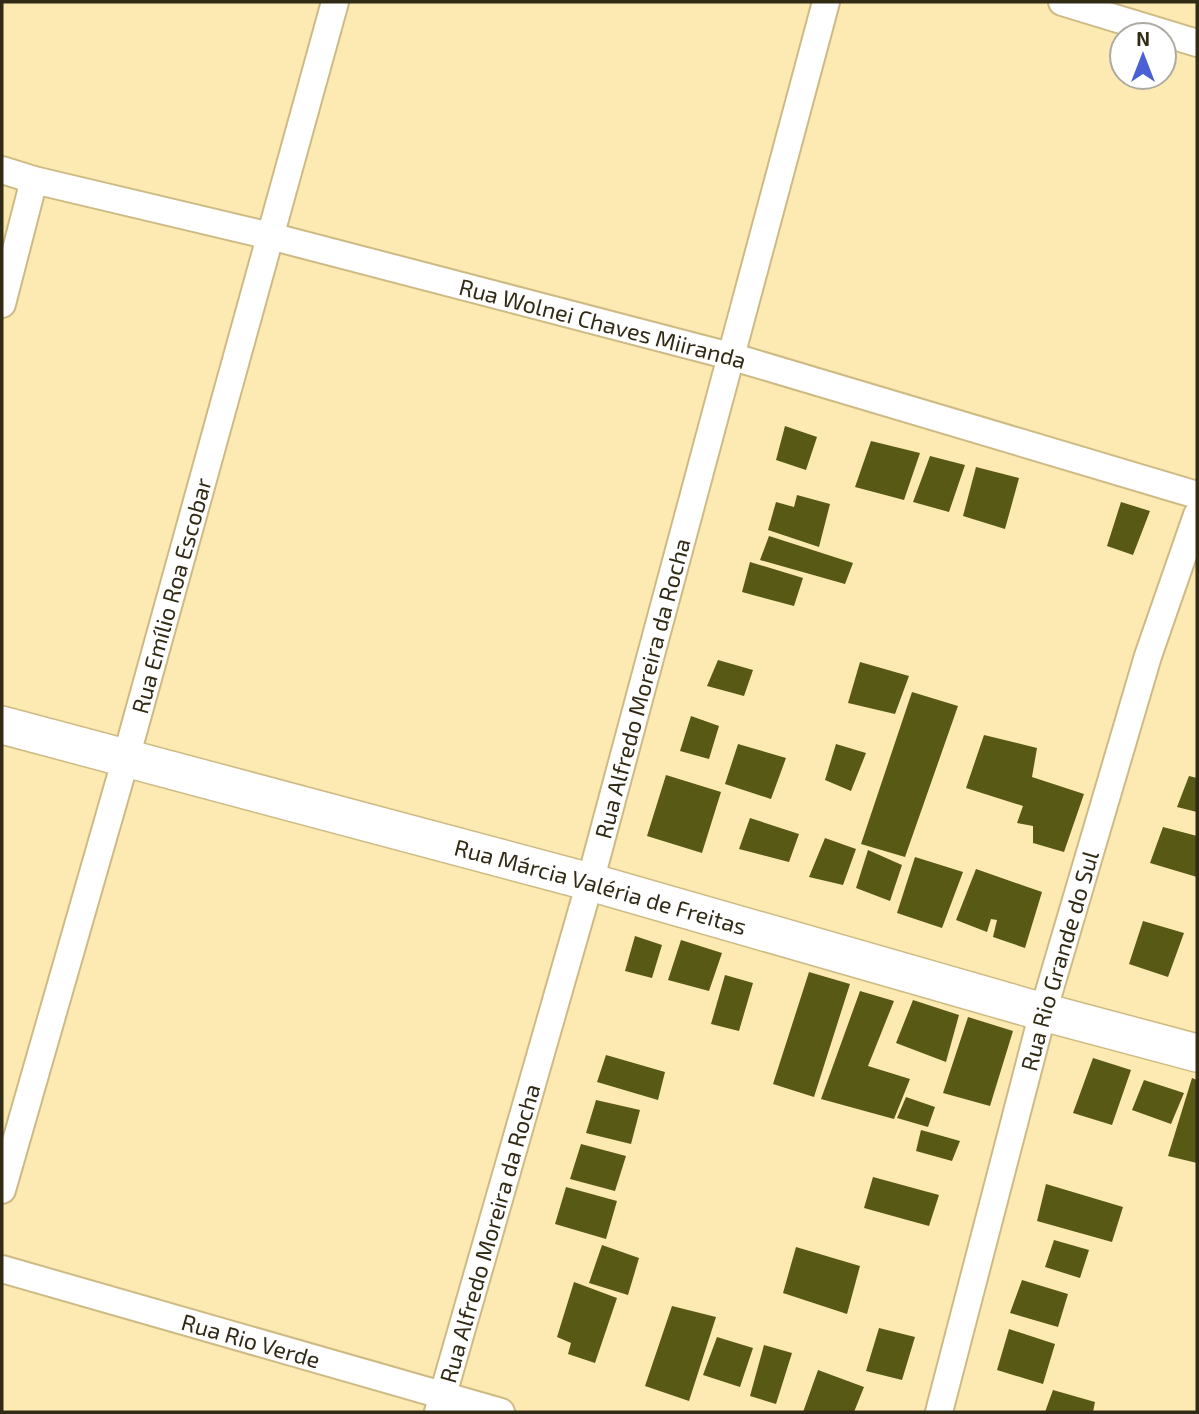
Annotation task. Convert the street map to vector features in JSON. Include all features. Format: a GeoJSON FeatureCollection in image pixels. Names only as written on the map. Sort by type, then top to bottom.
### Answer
{"type":"FeatureCollection","features":[{"type":"Feature","properties":{"kind":"street","name":"Rua Emílio Roa Escobar"},"geometry":{"type":"LineString","coordinates":[[2,1190],[126,758],[335,2]]}},
{"type":"Feature","properties":{"kind":"street","name":"Rua Alfredo Moreira da Rocha"},"geometry":{"type":"LineString","coordinates":[[441,1404],[590,883],[826,2]]}},
{"type":"Feature","properties":{"kind":"street"},"geometry":{"type":"LineString","coordinates":[[1062,2],[1197,43]]}},
{"type":"Feature","properties":{"kind":"street","name":"Rua Wolnei Chaves Miiranda"},"geometry":{"type":"LineString","coordinates":[[2,170],[270,236],[730,356],[1197,495]]}},
{"type":"Feature","properties":{"kind":"street"},"geometry":{"type":"LineString","coordinates":[[2,304],[34,180]]}},
{"type":"Feature","properties":{"kind":"street","name":"Rua Rio Grande do Sul"},"geometry":{"type":"LineString","coordinates":[[939,1412],[1042,1012],[1148,656],[1197,515]]}},
{"type":"Feature","properties":{"kind":"street","name":"Rua Márcia Valéria de Freitas"},"geometry":{"type":"LineString","coordinates":[[2,725],[590,883],[1042,1012],[1197,1053]]}},
{"type":"Feature","properties":{"kind":"street","name":"Rua Rio Verde"},"geometry":{"type":"LineString","coordinates":[[2,1269],[441,1404],[501,1412]]}},
{"type":"Feature","properties":{"kind":"building"},"geometry":{"type":"Polygon","coordinates":[[[785,426],[817,437],[806,470],[776,460],[785,426]]]}},
{"type":"Feature","properties":{"kind":"building"},"geometry":{"type":"Polygon","coordinates":[[[871,441],[920,453],[904,500],[855,487],[871,441]]]}},
{"type":"Feature","properties":{"kind":"building"},"geometry":{"type":"Polygon","coordinates":[[[930,456],[965,465],[949,512],[913,502],[930,456]]]}},
{"type":"Feature","properties":{"kind":"building"},"geometry":{"type":"Polygon","coordinates":[[[976,467],[1019,478],[1005,529],[963,516],[976,467]]]}},
{"type":"Feature","properties":{"kind":"building"},"geometry":{"type":"Polygon","coordinates":[[[797,495],[830,504],[819,547],[768,530],[776,502],[794,507],[797,495]]]}},
{"type":"Feature","properties":{"kind":"building"},"geometry":{"type":"Polygon","coordinates":[[[1121,502],[1150,511],[1133,555],[1107,546],[1121,502]]]}},
{"type":"Feature","properties":{"kind":"building"},"geometry":{"type":"Polygon","coordinates":[[[769,536],[853,563],[845,584],[760,560],[769,536]]]}},
{"type":"Feature","properties":{"kind":"building"},"geometry":{"type":"Polygon","coordinates":[[[750,562],[803,578],[794,606],[742,592],[750,562]]]}},
{"type":"Feature","properties":{"kind":"building"},"geometry":{"type":"Polygon","coordinates":[[[718,660],[753,670],[744,696],[707,686],[718,660]]]}},
{"type":"Feature","properties":{"kind":"building"},"geometry":{"type":"Polygon","coordinates":[[[860,662],[909,676],[895,714],[848,703],[860,662]]]}},
{"type":"Feature","properties":{"kind":"building"},"geometry":{"type":"Polygon","coordinates":[[[912,692],[958,706],[905,857],[861,844],[912,692]]]}},
{"type":"Feature","properties":{"kind":"building"},"geometry":{"type":"Polygon","coordinates":[[[691,716],[719,726],[709,759],[680,751],[691,716]]]}},
{"type":"Feature","properties":{"kind":"building"},"geometry":{"type":"Polygon","coordinates":[[[984,735],[1037,748],[1032,777],[1084,794],[1064,852],[1033,843],[1033,826],[1017,823],[1023,806],[966,788],[984,735]]]}},
{"type":"Feature","properties":{"kind":"building"},"geometry":{"type":"Polygon","coordinates":[[[738,744],[786,758],[771,799],[725,784],[738,744]]]}},
{"type":"Feature","properties":{"kind":"building"},"geometry":{"type":"Polygon","coordinates":[[[836,744],[866,753],[851,791],[825,780],[836,744]]]}},
{"type":"Feature","properties":{"kind":"building"},"geometry":{"type":"Polygon","coordinates":[[[666,775],[721,792],[702,853],[647,836],[666,775]]]}},
{"type":"Feature","properties":{"kind":"building"},"geometry":{"type":"Polygon","coordinates":[[[1189,776],[1197,778],[1197,812],[1177,807],[1189,776]]]}},
{"type":"Feature","properties":{"kind":"building"},"geometry":{"type":"Polygon","coordinates":[[[750,818],[799,834],[789,862],[739,849],[750,818]]]}},
{"type":"Feature","properties":{"kind":"building"},"geometry":{"type":"Polygon","coordinates":[[[1163,827],[1197,836],[1197,877],[1150,863],[1163,827]]]}},
{"type":"Feature","properties":{"kind":"building"},"geometry":{"type":"Polygon","coordinates":[[[825,838],[856,849],[843,885],[809,877],[825,838]]]}},
{"type":"Feature","properties":{"kind":"building"},"geometry":{"type":"Polygon","coordinates":[[[868,850],[902,865],[890,901],[856,888],[868,850]]]}},
{"type":"Feature","properties":{"kind":"building"},"geometry":{"type":"Polygon","coordinates":[[[915,857],[963,872],[942,928],[897,913],[915,857]]]}},
{"type":"Feature","properties":{"kind":"building"},"geometry":{"type":"Polygon","coordinates":[[[976,869],[1042,892],[1025,948],[993,937],[997,920],[991,919],[987,932],[956,920],[976,869]]]}},
{"type":"Feature","properties":{"kind":"building"},"geometry":{"type":"Polygon","coordinates":[[[1143,921],[1184,933],[1168,977],[1129,964],[1143,921]]]}},
{"type":"Feature","properties":{"kind":"building"},"geometry":{"type":"Polygon","coordinates":[[[635,936],[662,945],[652,978],[625,971],[635,936]]]}},
{"type":"Feature","properties":{"kind":"building"},"geometry":{"type":"Polygon","coordinates":[[[681,940],[722,953],[709,991],[668,980],[681,940]]]}},
{"type":"Feature","properties":{"kind":"building"},"geometry":{"type":"Polygon","coordinates":[[[809,972],[850,984],[814,1097],[773,1084],[809,972]]]}},
{"type":"Feature","properties":{"kind":"building"},"geometry":{"type":"Polygon","coordinates":[[[725,975],[753,983],[739,1031],[711,1024],[725,975]]]}},
{"type":"Feature","properties":{"kind":"building"},"geometry":{"type":"Polygon","coordinates":[[[860,991],[894,1001],[868,1066],[910,1079],[894,1119],[821,1099],[860,991]]]}},
{"type":"Feature","properties":{"kind":"building"},"geometry":{"type":"Polygon","coordinates":[[[913,1000],[959,1015],[946,1062],[896,1043],[913,1000]]]}},
{"type":"Feature","properties":{"kind":"building"},"geometry":{"type":"Polygon","coordinates":[[[968,1017],[1013,1031],[990,1106],[943,1093],[968,1017]]]}},
{"type":"Feature","properties":{"kind":"building"},"geometry":{"type":"Polygon","coordinates":[[[606,1055],[665,1072],[658,1100],[597,1082],[606,1055]]]}},
{"type":"Feature","properties":{"kind":"building"},"geometry":{"type":"Polygon","coordinates":[[[1093,1058],[1131,1070],[1112,1125],[1073,1113],[1093,1058]]]}},
{"type":"Feature","properties":{"kind":"building"},"geometry":{"type":"Polygon","coordinates":[[[1192,1078],[1197,1080],[1197,1163],[1168,1156],[1192,1078]]]}},
{"type":"Feature","properties":{"kind":"building"},"geometry":{"type":"Polygon","coordinates":[[[1144,1080],[1184,1093],[1171,1124],[1132,1110],[1144,1080]]]}},
{"type":"Feature","properties":{"kind":"building"},"geometry":{"type":"Polygon","coordinates":[[[906,1097],[935,1107],[928,1127],[897,1118],[906,1097]]]}},
{"type":"Feature","properties":{"kind":"building"},"geometry":{"type":"Polygon","coordinates":[[[596,1100],[640,1110],[631,1144],[586,1133],[596,1100]]]}},
{"type":"Feature","properties":{"kind":"building"},"geometry":{"type":"Polygon","coordinates":[[[921,1130],[960,1141],[952,1161],[916,1151],[921,1130]]]}},
{"type":"Feature","properties":{"kind":"building"},"geometry":{"type":"Polygon","coordinates":[[[581,1144],[626,1156],[615,1191],[570,1179],[581,1144]]]}},
{"type":"Feature","properties":{"kind":"building"},"geometry":{"type":"Polygon","coordinates":[[[873,1177],[939,1195],[929,1226],[864,1208],[873,1177]]]}},
{"type":"Feature","properties":{"kind":"building"},"geometry":{"type":"Polygon","coordinates":[[[1046,1184],[1123,1207],[1112,1242],[1037,1221],[1046,1184]]]}},
{"type":"Feature","properties":{"kind":"building"},"geometry":{"type":"Polygon","coordinates":[[[566,1187],[617,1201],[606,1239],[555,1224],[566,1187]]]}},
{"type":"Feature","properties":{"kind":"building"},"geometry":{"type":"Polygon","coordinates":[[[1054,1240],[1089,1250],[1080,1278],[1045,1267],[1054,1240]]]}},
{"type":"Feature","properties":{"kind":"building"},"geometry":{"type":"Polygon","coordinates":[[[602,1245],[639,1258],[628,1295],[589,1283],[602,1245]]]}},
{"type":"Feature","properties":{"kind":"building"},"geometry":{"type":"Polygon","coordinates":[[[796,1247],[860,1266],[847,1314],[783,1293],[796,1247]]]}},
{"type":"Feature","properties":{"kind":"building"},"geometry":{"type":"Polygon","coordinates":[[[1022,1280],[1068,1294],[1058,1327],[1010,1313],[1022,1280]]]}},
{"type":"Feature","properties":{"kind":"building"},"geometry":{"type":"Polygon","coordinates":[[[574,1282],[617,1298],[595,1363],[568,1354],[571,1343],[557,1337],[574,1282]]]}},
{"type":"Feature","properties":{"kind":"building"},"geometry":{"type":"Polygon","coordinates":[[[672,1306],[716,1317],[689,1401],[645,1386],[672,1306]]]}},
{"type":"Feature","properties":{"kind":"building"},"geometry":{"type":"Polygon","coordinates":[[[879,1328],[915,1337],[902,1380],[866,1371],[879,1328]]]}},
{"type":"Feature","properties":{"kind":"building"},"geometry":{"type":"Polygon","coordinates":[[[1009,1329],[1055,1344],[1043,1384],[997,1370],[1009,1329]]]}},
{"type":"Feature","properties":{"kind":"building"},"geometry":{"type":"Polygon","coordinates":[[[717,1337],[753,1348],[740,1387],[703,1375],[717,1337]]]}},
{"type":"Feature","properties":{"kind":"building"},"geometry":{"type":"Polygon","coordinates":[[[764,1345],[792,1353],[776,1404],[750,1396],[764,1345]]]}},
{"type":"Feature","properties":{"kind":"building"},"geometry":{"type":"Polygon","coordinates":[[[818,1370],[864,1387],[854,1412],[803,1412],[818,1370]]]}},
{"type":"Feature","properties":{"kind":"building"},"geometry":{"type":"Polygon","coordinates":[[[1053,1390],[1095,1402],[1093,1412],[1045,1412],[1053,1390]]]}}]}
